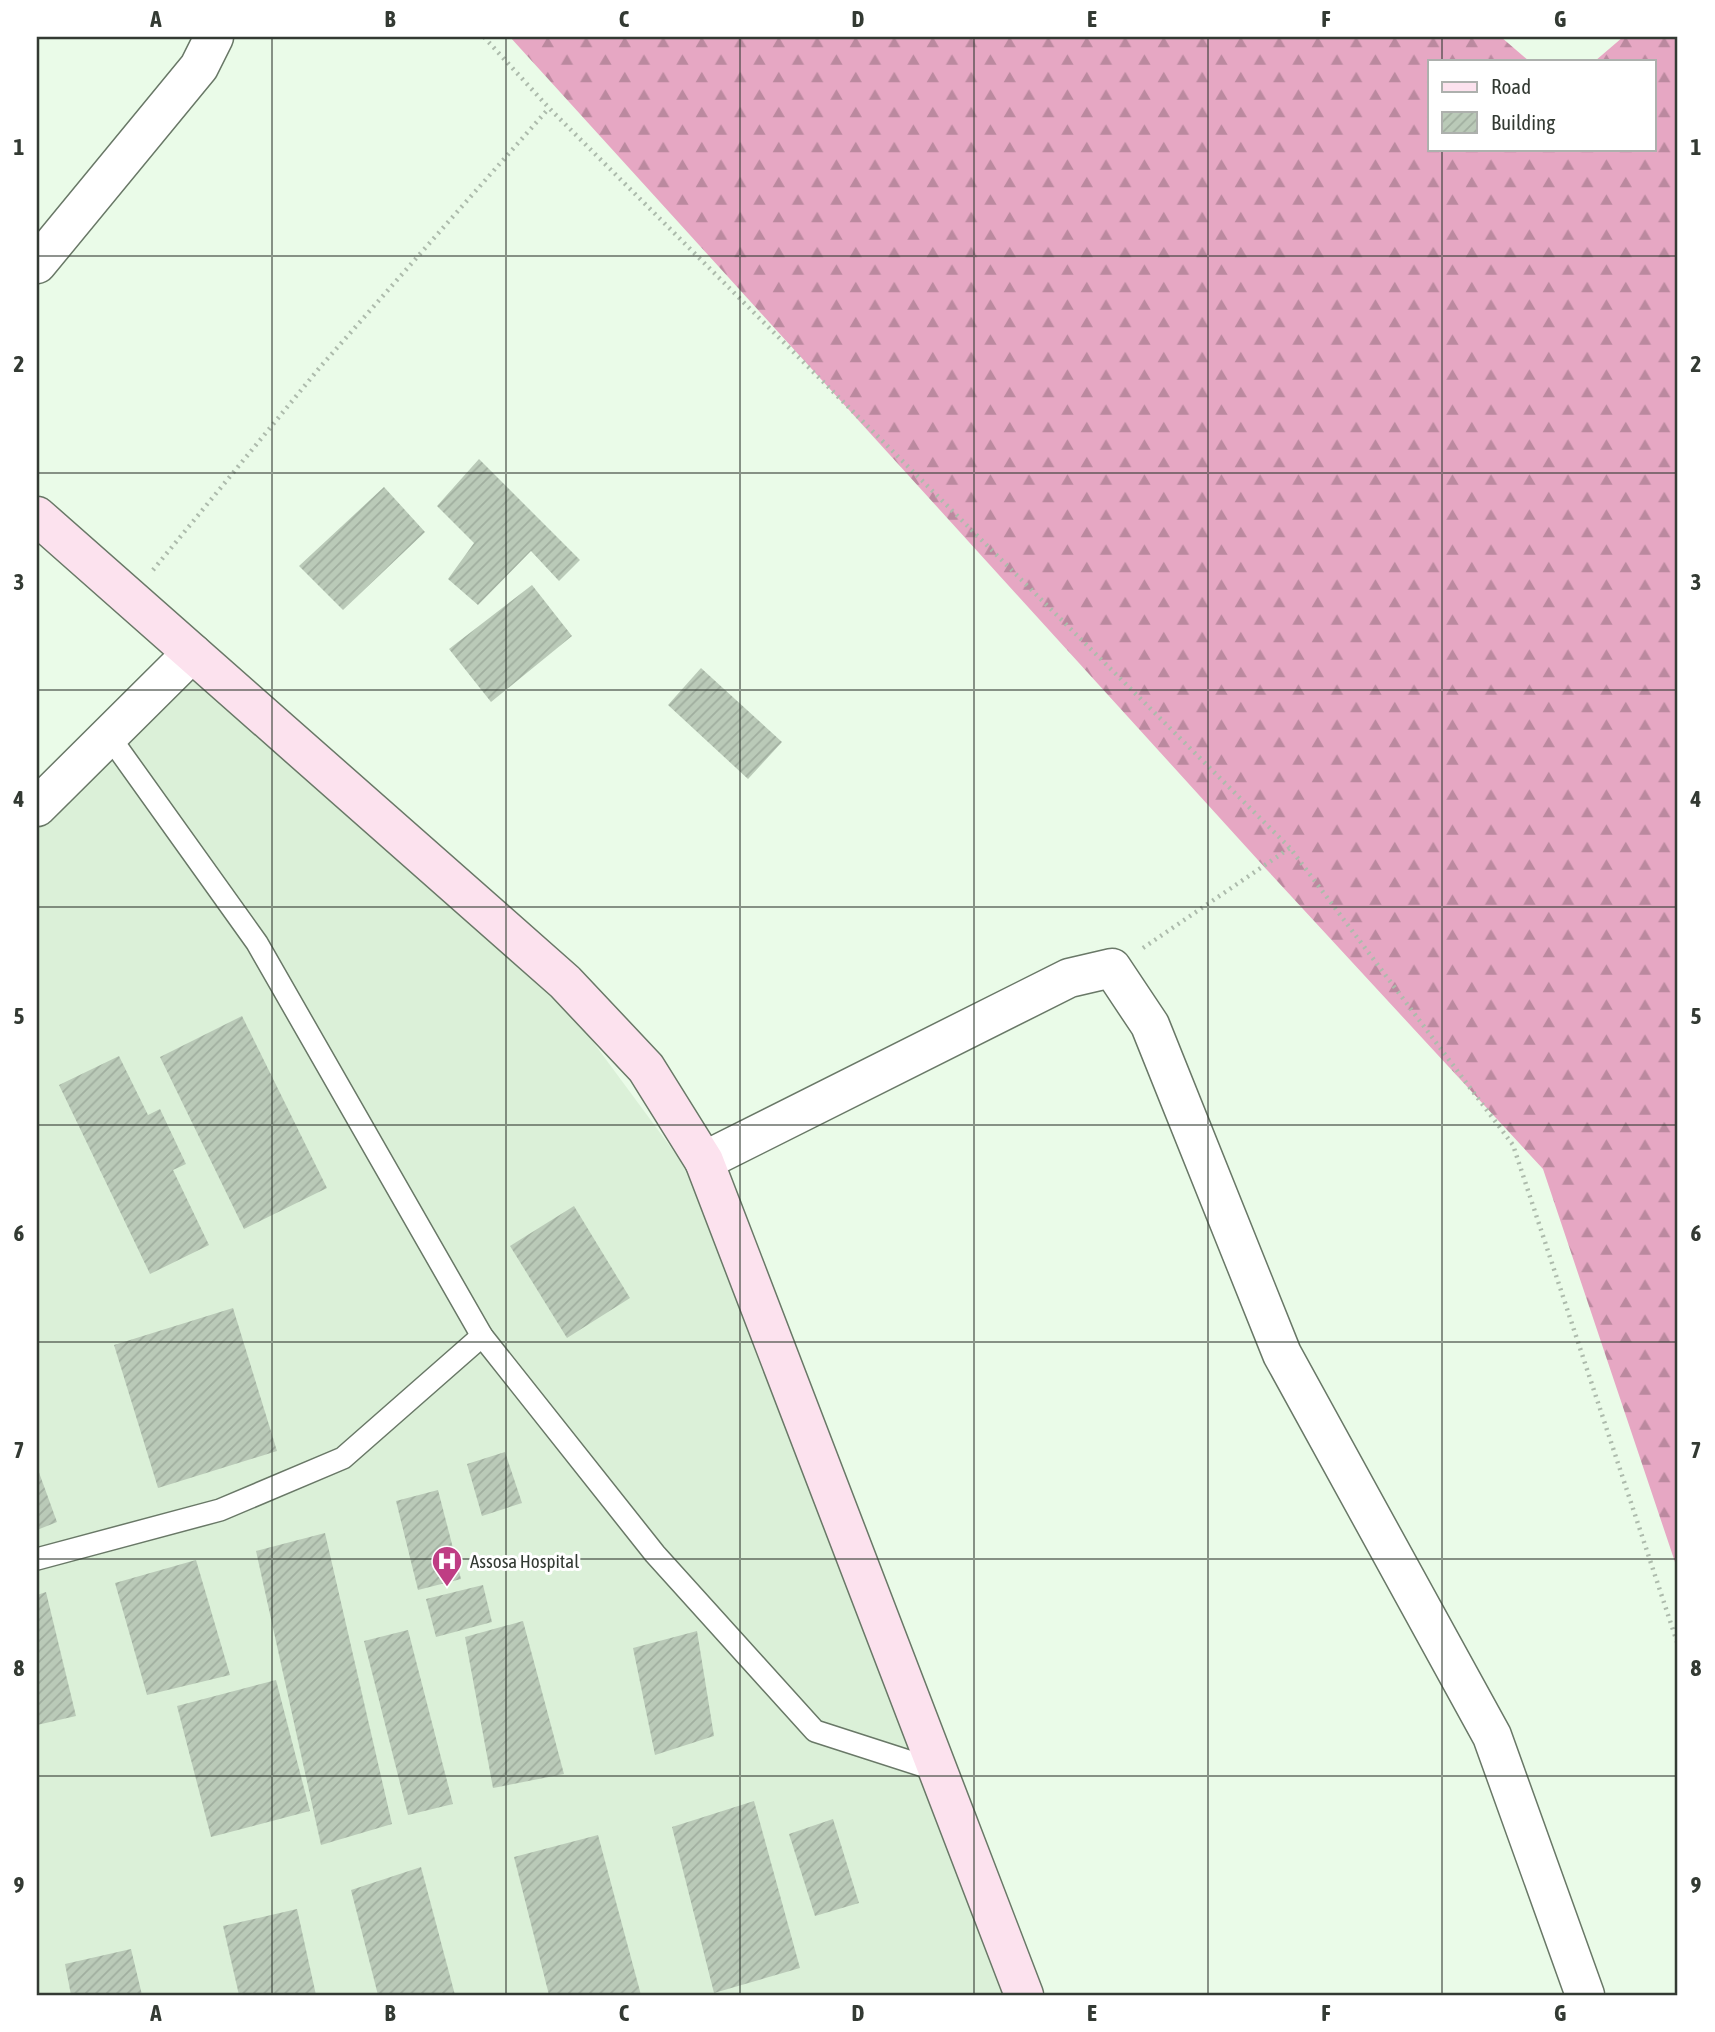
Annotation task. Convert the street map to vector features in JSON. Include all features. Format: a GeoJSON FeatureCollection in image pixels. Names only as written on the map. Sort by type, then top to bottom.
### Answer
{"type":"FeatureCollection","features":[{"type":"Feature","properties":{"kind":"street"},"geometry":{"type":"LineString","coordinates":[[37,264],[199,66],[214,37]]}},
{"type":"Feature","properties":{"kind":"street"},"geometry":{"type":"LineString","coordinates":[[37,516],[565,982],[646,1068],[704,1161],[1024,1995]]}},
{"type":"Feature","properties":{"kind":"street"},"geometry":{"type":"LineString","coordinates":[[37,807],[192,653]]}},
{"type":"Feature","properties":{"kind":"street"},"geometry":{"type":"LineString","coordinates":[[704,1161],[1069,978],[1112,968],[1150,1025],[1282,1354],[1492,1737],[1585,1995]]}},
{"type":"Feature","properties":{"kind":"lane"},"geometry":{"type":"LineString","coordinates":[[108,736],[257,943],[482,1336],[655,1554],[815,1731],[939,1770]]}},
{"type":"Feature","properties":{"kind":"lane"},"geometry":{"type":"LineString","coordinates":[[37,1559],[220,1510],[343,1458],[482,1336]]}},
{"type":"Feature","properties":{"kind":"path"},"geometry":{"type":"LineString","coordinates":[[484,37],[549,108],[1290,848],[1513,1145],[1678,1645]]}},
{"type":"Feature","properties":{"kind":"path"},"geometry":{"type":"LineString","coordinates":[[130,598],[321,366],[549,108]]}},
{"type":"Feature","properties":{"kind":"path"},"geometry":{"type":"LineString","coordinates":[[1112,968],[1290,848]]}},
{"type":"Feature","properties":{"kind":"shaded area","name":"Assosa Hospital"},"geometry":{"type":"Polygon","coordinates":[[[193,668],[565,1004],[695,1180],[1018,1995],[37,1995],[37,822],[193,668]]]}},
{"type":"Feature","properties":{"kind":"green space"},"geometry":{"type":"Polygon","coordinates":[[[510,37],[1501,37],[1528,60],[1428,60],[1428,150],[1656,150],[1656,60],[1596,60],[1623,37],[1678,37],[1678,1571],[1543,1169],[1268,871],[510,37]]]}},
{"type":"Feature","properties":{"kind":"building"},"geometry":{"type":"Polygon","coordinates":[[[479,459],[580,560],[559,581],[531,551],[478,605],[448,579],[474,543],[437,506],[479,459]]]}},
{"type":"Feature","properties":{"kind":"building"},"geometry":{"type":"Polygon","coordinates":[[[384,487],[425,532],[343,610],[299,566],[384,487]]]}},
{"type":"Feature","properties":{"kind":"building"},"geometry":{"type":"Polygon","coordinates":[[[532,585],[572,636],[491,702],[449,649],[532,585]]]}},
{"type":"Feature","properties":{"kind":"building"},"geometry":{"type":"Polygon","coordinates":[[[701,668],[782,742],[748,779],[668,705],[701,668]]]}},
{"type":"Feature","properties":{"kind":"building"},"geometry":{"type":"Polygon","coordinates":[[[242,1016],[327,1188],[244,1229],[160,1057],[242,1016]]]}},
{"type":"Feature","properties":{"kind":"building"},"geometry":{"type":"Polygon","coordinates":[[[119,1056],[148,1115],[160,1109],[186,1164],[173,1170],[209,1245],[150,1274],[59,1085],[119,1056]]]}},
{"type":"Feature","properties":{"kind":"building"},"geometry":{"type":"Polygon","coordinates":[[[574,1206],[630,1298],[567,1338],[510,1246],[574,1206]]]}},
{"type":"Feature","properties":{"kind":"building"},"geometry":{"type":"Polygon","coordinates":[[[233,1308],[277,1451],[158,1488],[114,1345],[233,1308]]]}},
{"type":"Feature","properties":{"kind":"building"},"geometry":{"type":"Polygon","coordinates":[[[505,1452],[522,1503],[482,1516],[467,1464],[505,1452]]]}},
{"type":"Feature","properties":{"kind":"building"},"geometry":{"type":"Polygon","coordinates":[[[37,1467],[57,1522],[37,1530],[37,1467]]]}},
{"type":"Feature","properties":{"kind":"building"},"geometry":{"type":"Polygon","coordinates":[[[438,1490],[461,1579],[418,1590],[396,1501],[438,1490]]]}},
{"type":"Feature","properties":{"kind":"building"},"geometry":{"type":"Polygon","coordinates":[[[325,1533],[392,1824],[321,1845],[256,1551],[325,1533]]]}},
{"type":"Feature","properties":{"kind":"building"},"geometry":{"type":"Polygon","coordinates":[[[196,1560],[230,1675],[147,1695],[115,1583],[196,1560]]]}},
{"type":"Feature","properties":{"kind":"building"},"geometry":{"type":"Polygon","coordinates":[[[483,1585],[492,1622],[436,1637],[426,1599],[483,1585]]]}},
{"type":"Feature","properties":{"kind":"building"},"geometry":{"type":"Polygon","coordinates":[[[46,1592],[76,1716],[37,1725],[37,1595],[46,1592]]]}},
{"type":"Feature","properties":{"kind":"building"},"geometry":{"type":"Polygon","coordinates":[[[523,1621],[564,1774],[493,1788],[465,1637],[523,1621]]]}},
{"type":"Feature","properties":{"kind":"building"},"geometry":{"type":"Polygon","coordinates":[[[408,1630],[453,1804],[408,1815],[364,1641],[408,1630]]]}},
{"type":"Feature","properties":{"kind":"building"},"geometry":{"type":"Polygon","coordinates":[[[697,1631],[714,1736],[655,1755],[633,1648],[697,1631]]]}},
{"type":"Feature","properties":{"kind":"building"},"geometry":{"type":"Polygon","coordinates":[[[276,1680],[310,1811],[211,1837],[177,1706],[276,1680]]]}},
{"type":"Feature","properties":{"kind":"building"},"geometry":{"type":"Polygon","coordinates":[[[754,1801],[800,1968],[714,1993],[672,1827],[754,1801]]]}},
{"type":"Feature","properties":{"kind":"building"},"geometry":{"type":"Polygon","coordinates":[[[833,1819],[859,1903],[815,1916],[789,1834],[833,1819]]]}},
{"type":"Feature","properties":{"kind":"building"},"geometry":{"type":"Polygon","coordinates":[[[598,1835],[641,1995],[549,1995],[514,1857],[598,1835]]]}},
{"type":"Feature","properties":{"kind":"building"},"geometry":{"type":"Polygon","coordinates":[[[421,1867],[455,1995],[378,1995],[351,1890],[421,1867]]]}},
{"type":"Feature","properties":{"kind":"building"},"geometry":{"type":"Polygon","coordinates":[[[297,1909],[316,1995],[239,1995],[223,1926],[297,1909]]]}},
{"type":"Feature","properties":{"kind":"building"},"geometry":{"type":"Polygon","coordinates":[[[131,1949],[142,1995],[71,1995],[65,1964],[131,1949]]]}},
{"type":"Feature","properties":{"kind":"place","name":"Assosa Hospital"},"geometry":{"type":"Point","coordinates":[447,1588]}}]}
